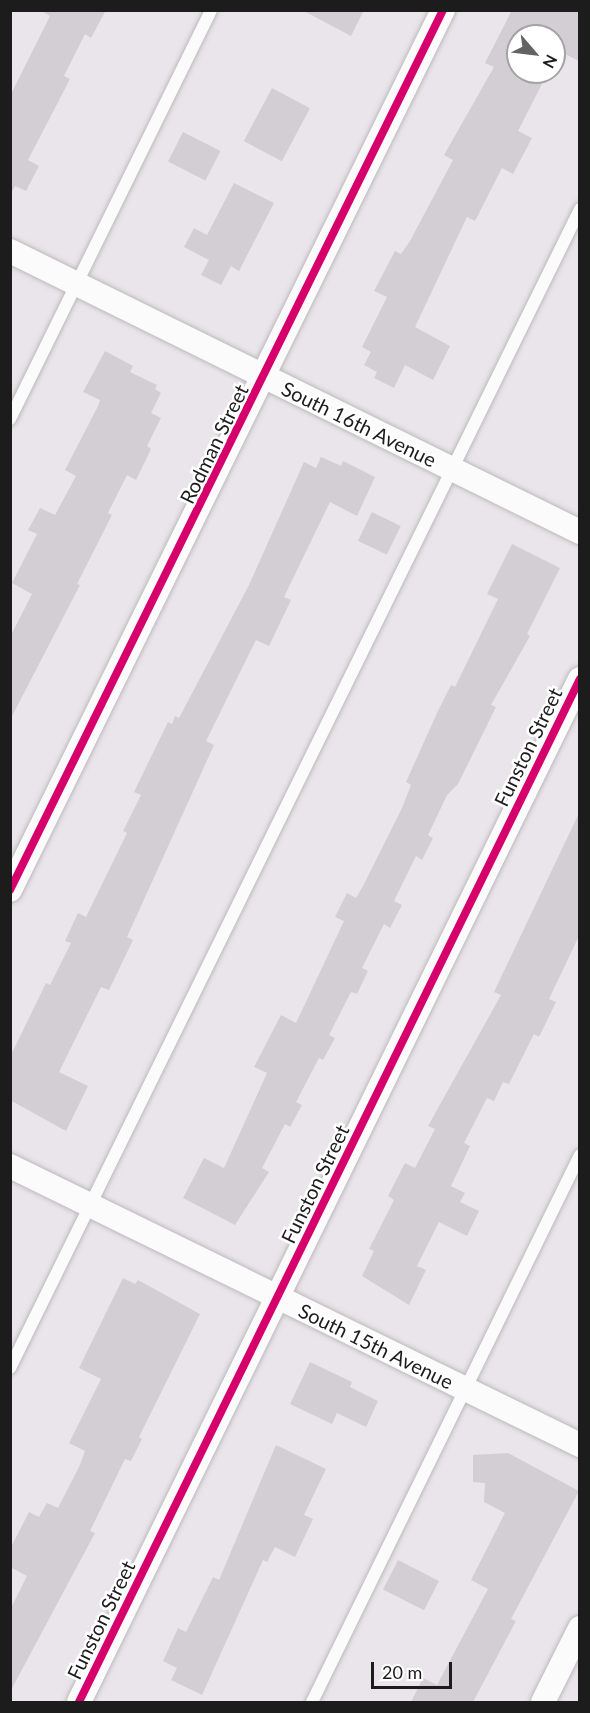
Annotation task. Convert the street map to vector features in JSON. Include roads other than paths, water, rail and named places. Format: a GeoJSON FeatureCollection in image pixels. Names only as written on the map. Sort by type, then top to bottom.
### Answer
{"type":"FeatureCollection","features":[{"type":"Feature","properties":{"kind":"street","name":"Rodman Street"},"geometry":{"type":"LineString","coordinates":[[10,890],[264,378],[443,10]]}},
{"type":"Feature","properties":{"kind":"street","name":"South 16th Avenue"},"geometry":{"type":"LineString","coordinates":[[10,251],[579,532]]}},
{"type":"Feature","properties":{"kind":"street","name":"Funston Street"},"geometry":{"type":"LineString","coordinates":[[79,1702],[579,679]]}},
{"type":"Feature","properties":{"kind":"street","name":"South 15th Avenue"},"geometry":{"type":"LineString","coordinates":[[10,1166],[579,1446]]}},
{"type":"Feature","properties":{"kind":"street"},"geometry":{"type":"LineString","coordinates":[[543,1702],[579,1628]]}},
{"type":"Feature","properties":{"kind":"lane"},"geometry":{"type":"LineString","coordinates":[[10,419],[211,10]]}},
{"type":"Feature","properties":{"kind":"lane"},"geometry":{"type":"LineString","coordinates":[[10,1368],[579,209]]}},
{"type":"Feature","properties":{"kind":"lane"},"geometry":{"type":"LineString","coordinates":[[312,1702],[579,1155]]}}]}
